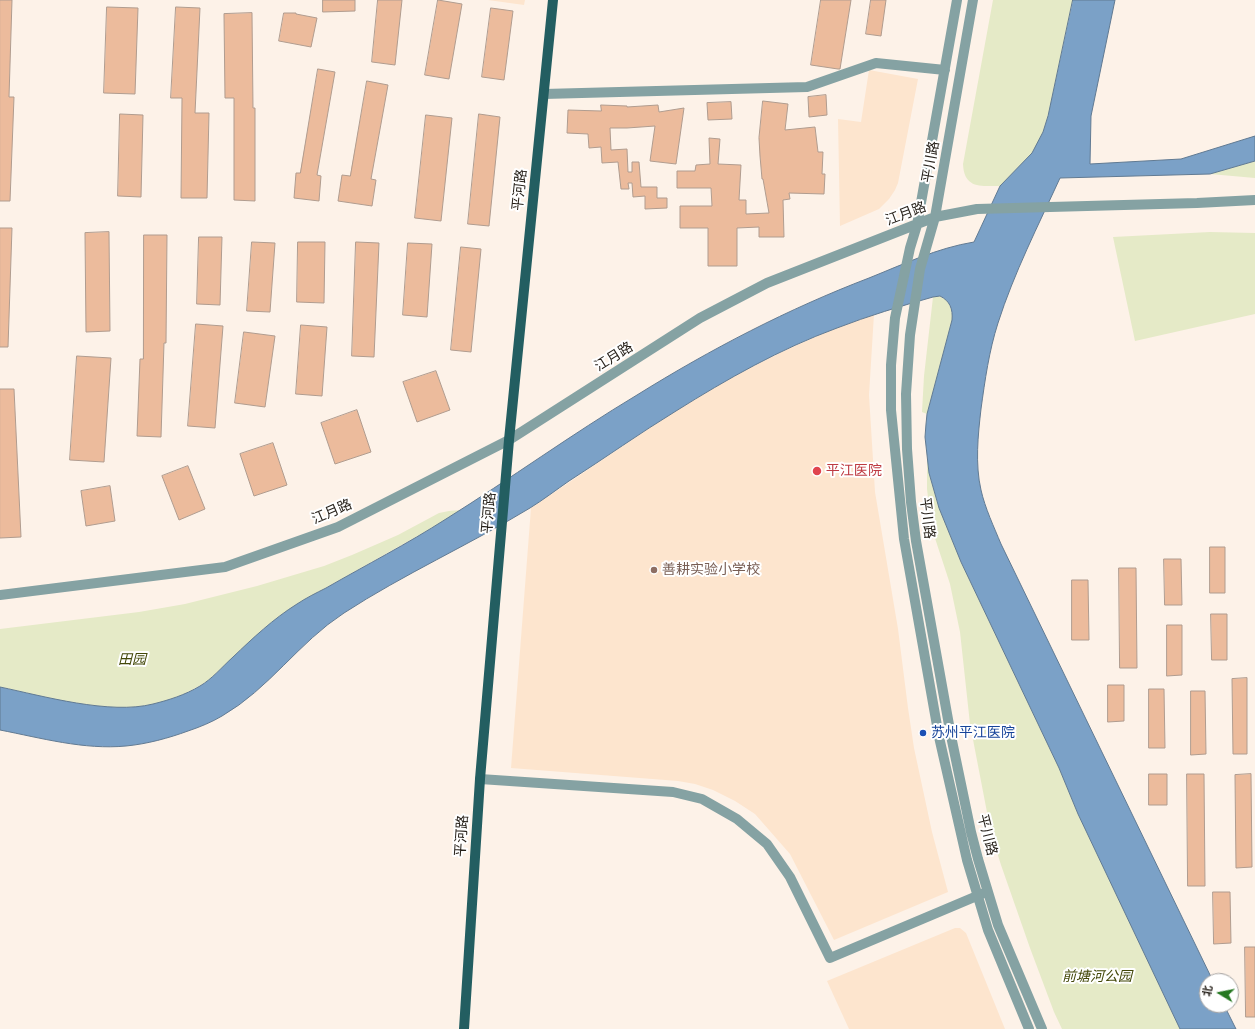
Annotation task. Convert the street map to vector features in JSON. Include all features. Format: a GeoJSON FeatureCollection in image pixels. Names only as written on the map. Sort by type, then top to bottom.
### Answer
{"type":"FeatureCollection","features":[{"type":"Feature","properties":{"kind":"main road","name":"平河路"},"geometry":{"type":"LineString","coordinates":[[464,1029],[480,779],[509,440],[553,0]]}},
{"type":"Feature","properties":{"kind":"street","name":"平川路"},"geometry":{"type":"LineString","coordinates":[[957,0],[917,225],[910,248],[895,318],[891,365],[890,410],[904,539],[939,737],[960,833],[988,930],[1030,1029]]}},
{"type":"Feature","properties":{"kind":"street","name":"平川路"},"geometry":{"type":"LineString","coordinates":[[973,0],[935,218],[920,269],[912,317],[908,346],[906,394],[907,449],[913,522],[962,790],[978,858],[998,925],[1042,1029]]}},
{"type":"Feature","properties":{"kind":"street"},"geometry":{"type":"LineString","coordinates":[[544,94],[807,87],[876,63],[945,70]]}},
{"type":"Feature","properties":{"kind":"street","name":"江月路"},"geometry":{"type":"LineString","coordinates":[[0,595],[225,567],[338,527],[509,440],[700,318],[767,282],[935,218],[977,209],[1255,200]]}},
{"type":"Feature","properties":{"kind":"street"},"geometry":{"type":"LineString","coordinates":[[480,779],[673,792],[702,799],[737,819],[767,844],[790,876],[830,958],[988,892]]}},
{"type":"Feature","properties":{"kind":"shaded area"},"geometry":{"type":"Polygon","coordinates":[[[488,0],[525,0],[524,5],[488,0]]]}},
{"type":"Feature","properties":{"kind":"shaded area"},"geometry":{"type":"Polygon","coordinates":[[[869,70],[918,79],[898,183],[895,190],[889,199],[879,209],[840,226],[838,119],[861,122],[869,70]]]}},
{"type":"Feature","properties":{"kind":"shaded area","name":"善耕实验小学校"},"geometry":{"type":"Polygon","coordinates":[[[874,314],[869,395],[875,492],[898,629],[914,748],[932,832],[948,892],[834,940],[790,854],[755,814],[735,801],[713,790],[695,784],[678,781],[511,768],[531,508],[675,411],[738,374],[788,349],[836,328],[874,314]]]}},
{"type":"Feature","properties":{"kind":"shaded area"},"geometry":{"type":"Polygon","coordinates":[[[955,928],[960,928],[966,933],[1005,1029],[849,1029],[827,981],[955,928]]]}},
{"type":"Feature","properties":{"kind":"green space"},"geometry":{"type":"Polygon","coordinates":[[[993,0],[1073,0],[1048,116],[1040,141],[1035,150],[1020,167],[1000,186],[980,186],[970,182],[964,172],[963,164],[993,0]]]}},
{"type":"Feature","properties":{"kind":"green space"},"geometry":{"type":"Polygon","coordinates":[[[1255,161],[1255,178],[1210,174],[1255,161]]]}},
{"type":"Feature","properties":{"kind":"green space"},"geometry":{"type":"Polygon","coordinates":[[[1210,232],[1255,233],[1255,314],[1135,341],[1113,237],[1210,232]]]}},
{"type":"Feature","properties":{"kind":"green space"},"geometry":{"type":"Polygon","coordinates":[[[937,296],[945,299],[951,308],[952,320],[927,414],[922,412],[924,376],[933,297],[937,296]]]}},
{"type":"Feature","properties":{"kind":"green space","name":"前塘河公园"},"geometry":{"type":"Polygon","coordinates":[[[927,454],[929,473],[938,505],[961,562],[1059,768],[1078,814],[1180,1029],[1062,1029],[1054,1012],[1030,948],[991,833],[970,724],[960,632],[950,584],[932,529],[927,489],[927,454]]]}},
{"type":"Feature","properties":{"kind":"green space","name":"田园"},"geometry":{"type":"Polygon","coordinates":[[[460,510],[444,521],[297,604],[263,629],[209,680],[174,698],[145,706],[101,706],[67,702],[0,687],[0,629],[139,612],[185,604],[257,586],[324,566],[398,535],[439,513],[460,510]]]}},
{"type":"Feature","properties":{"kind":"water"},"geometry":{"type":"Polygon","coordinates":[[[1073,0],[1115,0],[1091,116],[1090,164],[1181,159],[1255,136],[1255,161],[1210,174],[1060,178],[1004,304],[992,344],[984,387],[978,450],[978,470],[981,490],[1001,544],[1209,973],[1199,973],[1199,1013],[1228,1013],[1236,1029],[1180,1029],[1078,814],[1059,768],[961,562],[939,508],[929,473],[925,437],[927,414],[952,320],[950,306],[946,300],[940,296],[885,311],[816,336],[754,365],[715,387],[649,428],[530,508],[484,535],[390,585],[344,613],[313,638],[255,693],[222,716],[210,722],[181,734],[158,740],[134,745],[110,747],[78,745],[0,730],[0,687],[76,703],[117,707],[136,707],[153,704],[177,697],[194,689],[213,676],[271,622],[297,604],[431,528],[665,378],[750,331],[809,303],[934,252],[974,242],[1000,186],[1032,153],[1043,132],[1048,116],[1073,0]]]}},
{"type":"Feature","properties":{"kind":"building"},"geometry":{"type":"Polygon","coordinates":[[[0,0],[12,0],[9,97],[14,97],[10,201],[0,201],[0,0]]]}},
{"type":"Feature","properties":{"kind":"building"},"geometry":{"type":"Polygon","coordinates":[[[323,0],[355,0],[355,11],[323,12],[323,0]]]}},
{"type":"Feature","properties":{"kind":"building"},"geometry":{"type":"Polygon","coordinates":[[[378,0],[402,0],[395,65],[372,62],[378,0]]]}},
{"type":"Feature","properties":{"kind":"building"},"geometry":{"type":"Polygon","coordinates":[[[438,0],[462,4],[449,79],[425,75],[438,0]]]}},
{"type":"Feature","properties":{"kind":"building"},"geometry":{"type":"Polygon","coordinates":[[[821,0],[851,0],[840,69],[811,65],[821,0]]]}},
{"type":"Feature","properties":{"kind":"building"},"geometry":{"type":"Polygon","coordinates":[[[871,0],[886,0],[881,36],[866,34],[871,0]]]}},
{"type":"Feature","properties":{"kind":"building"},"geometry":{"type":"Polygon","coordinates":[[[107,7],[138,8],[135,94],[104,93],[107,7]]]}},
{"type":"Feature","properties":{"kind":"building"},"geometry":{"type":"Polygon","coordinates":[[[176,7],[200,8],[195,113],[209,113],[207,198],[181,198],[182,98],[171,98],[176,7]]]}},
{"type":"Feature","properties":{"kind":"building"},"geometry":{"type":"Polygon","coordinates":[[[491,8],[513,11],[504,80],[482,77],[491,8]]]}},
{"type":"Feature","properties":{"kind":"building"},"geometry":{"type":"Polygon","coordinates":[[[252,13],[253,108],[255,108],[255,201],[234,200],[234,98],[225,98],[224,14],[252,13]]]}},
{"type":"Feature","properties":{"kind":"building"},"geometry":{"type":"Polygon","coordinates":[[[284,13],[296,13],[317,18],[311,47],[279,41],[284,13]]]}},
{"type":"Feature","properties":{"kind":"building"},"geometry":{"type":"Polygon","coordinates":[[[318,69],[335,72],[317,175],[321,176],[319,201],[294,198],[296,173],[300,173],[318,69]]]}},
{"type":"Feature","properties":{"kind":"building"},"geometry":{"type":"Polygon","coordinates":[[[367,81],[388,85],[371,179],[376,180],[372,206],[338,201],[342,175],[350,176],[367,81]]]}},
{"type":"Feature","properties":{"kind":"building"},"geometry":{"type":"Polygon","coordinates":[[[826,95],[827,115],[809,117],[808,97],[826,95]]]}},
{"type":"Feature","properties":{"kind":"building"},"geometry":{"type":"Polygon","coordinates":[[[763,101],[788,104],[785,130],[815,127],[818,152],[823,152],[822,174],[825,174],[824,194],[789,193],[790,199],[783,200],[784,237],[759,237],[759,227],[737,228],[737,266],[708,266],[708,228],[680,228],[680,206],[712,206],[711,188],[677,188],[677,171],[695,171],[696,165],[710,164],[709,138],[720,139],[718,164],[741,165],[739,200],[746,200],[746,214],[769,213],[762,179],[759,138],[763,101]]]}},
{"type":"Feature","properties":{"kind":"building"},"geometry":{"type":"Polygon","coordinates":[[[731,102],[732,119],[708,120],[707,103],[731,102]]]}},
{"type":"Feature","properties":{"kind":"building"},"geometry":{"type":"Polygon","coordinates":[[[601,105],[627,107],[658,105],[659,112],[684,108],[676,164],[650,161],[655,126],[610,128],[611,150],[627,149],[628,172],[632,172],[632,162],[639,162],[641,187],[657,187],[657,198],[667,198],[667,208],[645,209],[645,196],[633,197],[632,183],[628,183],[629,189],[621,189],[618,162],[602,163],[601,147],[589,148],[588,134],[567,133],[568,110],[601,111],[601,105]]]}},
{"type":"Feature","properties":{"kind":"building"},"geometry":{"type":"Polygon","coordinates":[[[120,114],[143,115],[141,197],[118,196],[120,114]]]}},
{"type":"Feature","properties":{"kind":"building"},"geometry":{"type":"Polygon","coordinates":[[[479,114],[500,117],[489,226],[468,224],[479,114]]]}},
{"type":"Feature","properties":{"kind":"building"},"geometry":{"type":"Polygon","coordinates":[[[426,115],[452,118],[441,221],[415,218],[426,115]]]}},
{"type":"Feature","properties":{"kind":"building"},"geometry":{"type":"Polygon","coordinates":[[[0,228],[12,228],[8,347],[0,347],[0,228]]]}},
{"type":"Feature","properties":{"kind":"building"},"geometry":{"type":"Polygon","coordinates":[[[109,232],[110,331],[86,332],[85,233],[109,232]]]}},
{"type":"Feature","properties":{"kind":"building"},"geometry":{"type":"Polygon","coordinates":[[[144,235],[167,235],[166,343],[164,343],[161,437],[137,436],[140,359],[143,359],[144,235]]]}},
{"type":"Feature","properties":{"kind":"building"},"geometry":{"type":"Polygon","coordinates":[[[199,237],[222,237],[220,305],[197,304],[199,237]]]}},
{"type":"Feature","properties":{"kind":"building"},"geometry":{"type":"Polygon","coordinates":[[[252,242],[275,243],[270,312],[247,311],[252,242]]]}},
{"type":"Feature","properties":{"kind":"building"},"geometry":{"type":"Polygon","coordinates":[[[298,242],[325,242],[324,303],[297,302],[298,242]]]}},
{"type":"Feature","properties":{"kind":"building"},"geometry":{"type":"Polygon","coordinates":[[[356,242],[379,243],[374,357],[352,356],[356,242]]]}},
{"type":"Feature","properties":{"kind":"building"},"geometry":{"type":"Polygon","coordinates":[[[408,243],[432,244],[427,317],[403,315],[408,243]]]}},
{"type":"Feature","properties":{"kind":"building"},"geometry":{"type":"Polygon","coordinates":[[[461,247],[481,249],[471,352],[451,350],[461,247]]]}},
{"type":"Feature","properties":{"kind":"building"},"geometry":{"type":"Polygon","coordinates":[[[196,324],[223,326],[215,428],[188,426],[196,324]]]}},
{"type":"Feature","properties":{"kind":"building"},"geometry":{"type":"Polygon","coordinates":[[[301,325],[327,327],[322,396],[296,394],[301,325]]]}},
{"type":"Feature","properties":{"kind":"building"},"geometry":{"type":"Polygon","coordinates":[[[244,332],[275,336],[265,407],[235,403],[244,332]]]}},
{"type":"Feature","properties":{"kind":"building"},"geometry":{"type":"Polygon","coordinates":[[[77,356],[111,358],[104,462],[70,460],[77,356]]]}},
{"type":"Feature","properties":{"kind":"building"},"geometry":{"type":"Polygon","coordinates":[[[436,371],[450,410],[417,422],[403,382],[436,371]]]}},
{"type":"Feature","properties":{"kind":"building"},"geometry":{"type":"Polygon","coordinates":[[[0,389],[14,389],[21,537],[0,538],[0,389]]]}},
{"type":"Feature","properties":{"kind":"building"},"geometry":{"type":"Polygon","coordinates":[[[357,410],[371,452],[335,464],[321,423],[357,410]]]}},
{"type":"Feature","properties":{"kind":"building"},"geometry":{"type":"Polygon","coordinates":[[[273,443],[287,485],[254,496],[240,454],[273,443]]]}},
{"type":"Feature","properties":{"kind":"building"},"geometry":{"type":"Polygon","coordinates":[[[188,466],[205,509],[179,520],[162,476],[188,466]]]}},
{"type":"Feature","properties":{"kind":"building"},"geometry":{"type":"Polygon","coordinates":[[[110,486],[115,521],[86,526],[81,491],[110,486]]]}},
{"type":"Feature","properties":{"kind":"building"},"geometry":{"type":"Polygon","coordinates":[[[1210,547],[1225,547],[1225,593],[1210,593],[1210,547]]]}},
{"type":"Feature","properties":{"kind":"building"},"geometry":{"type":"Polygon","coordinates":[[[1164,559],[1181,559],[1182,605],[1165,605],[1164,559]]]}},
{"type":"Feature","properties":{"kind":"building"},"geometry":{"type":"Polygon","coordinates":[[[1119,568],[1136,568],[1137,668],[1120,668],[1119,568]]]}},
{"type":"Feature","properties":{"kind":"building"},"geometry":{"type":"Polygon","coordinates":[[[1072,580],[1088,580],[1089,640],[1072,640],[1072,580]]]}},
{"type":"Feature","properties":{"kind":"building"},"geometry":{"type":"Polygon","coordinates":[[[1211,614],[1227,614],[1227,660],[1212,660],[1211,614]]]}},
{"type":"Feature","properties":{"kind":"building"},"geometry":{"type":"Polygon","coordinates":[[[1167,625],[1182,625],[1182,675],[1167,676],[1167,625]]]}},
{"type":"Feature","properties":{"kind":"building"},"geometry":{"type":"Polygon","coordinates":[[[1247,678],[1247,754],[1233,754],[1232,679],[1247,678]]]}},
{"type":"Feature","properties":{"kind":"building"},"geometry":{"type":"Polygon","coordinates":[[[1108,685],[1124,685],[1124,721],[1108,722],[1108,685]]]}},
{"type":"Feature","properties":{"kind":"building"},"geometry":{"type":"Polygon","coordinates":[[[1149,689],[1164,689],[1165,748],[1149,748],[1149,689]]]}},
{"type":"Feature","properties":{"kind":"building"},"geometry":{"type":"Polygon","coordinates":[[[1191,691],[1205,691],[1206,754],[1191,755],[1191,691]]]}},
{"type":"Feature","properties":{"kind":"building"},"geometry":{"type":"Polygon","coordinates":[[[1149,774],[1167,774],[1167,805],[1149,805],[1149,774]]]}},
{"type":"Feature","properties":{"kind":"building"},"geometry":{"type":"Polygon","coordinates":[[[1187,774],[1204,774],[1205,886],[1188,886],[1187,774]]]}},
{"type":"Feature","properties":{"kind":"building"},"geometry":{"type":"Polygon","coordinates":[[[1251,774],[1252,867],[1236,868],[1235,775],[1251,774]]]}},
{"type":"Feature","properties":{"kind":"building"},"geometry":{"type":"Polygon","coordinates":[[[1213,892],[1230,892],[1231,943],[1214,944],[1213,892]]]}},
{"type":"Feature","properties":{"kind":"building"},"geometry":{"type":"Polygon","coordinates":[[[1245,947],[1255,947],[1255,1017],[1246,1017],[1245,947]]]}},
{"type":"Feature","properties":{"kind":"place","name":"平江医院"},"geometry":{"type":"Point","coordinates":[817,471]}},
{"type":"Feature","properties":{"kind":"place","name":"善耕实验小学校"},"geometry":{"type":"Point","coordinates":[654,570]}},
{"type":"Feature","properties":{"kind":"place","name":"苏州平江医院"},"geometry":{"type":"Point","coordinates":[923,733]}}]}
